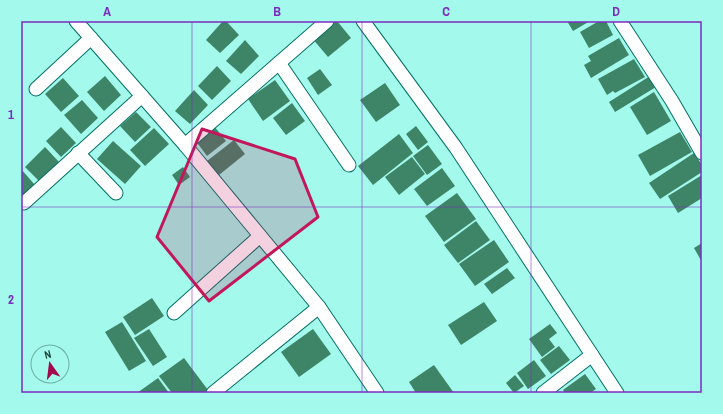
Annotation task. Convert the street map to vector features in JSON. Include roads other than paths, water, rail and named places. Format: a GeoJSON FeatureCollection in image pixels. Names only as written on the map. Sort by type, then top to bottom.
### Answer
{"type":"FeatureCollection","features":[{"type":"Feature","properties":{"kind":"street"},"geometry":{"type":"LineString","coordinates":[[76,21],[185,145],[320,307],[377,393]]}},
{"type":"Feature","properties":{"kind":"street"},"geometry":{"type":"LineString","coordinates":[[185,145],[327,21]]}},
{"type":"Feature","properties":{"kind":"street"},"geometry":{"type":"LineString","coordinates":[[363,21],[456,148],[617,393]]}},
{"type":"Feature","properties":{"kind":"street"},"geometry":{"type":"LineString","coordinates":[[620,21],[672,101],[702,153]]}},
{"type":"Feature","properties":{"kind":"street"},"geometry":{"type":"LineString","coordinates":[[36,89],[91,38]]}},
{"type":"Feature","properties":{"kind":"street"},"geometry":{"type":"LineString","coordinates":[[279,63],[349,165]]}},
{"type":"Feature","properties":{"kind":"street"},"geometry":{"type":"LineString","coordinates":[[24,203],[142,96]]}},
{"type":"Feature","properties":{"kind":"street"},"geometry":{"type":"LineString","coordinates":[[78,153],[116,193]]}},
{"type":"Feature","properties":{"kind":"street"},"geometry":{"type":"LineString","coordinates":[[174,313],[260,236]]}},
{"type":"Feature","properties":{"kind":"street"},"geometry":{"type":"LineString","coordinates":[[213,393],[320,307]]}},
{"type":"Feature","properties":{"kind":"street"},"geometry":{"type":"LineString","coordinates":[[543,393],[592,355]]}}]}
